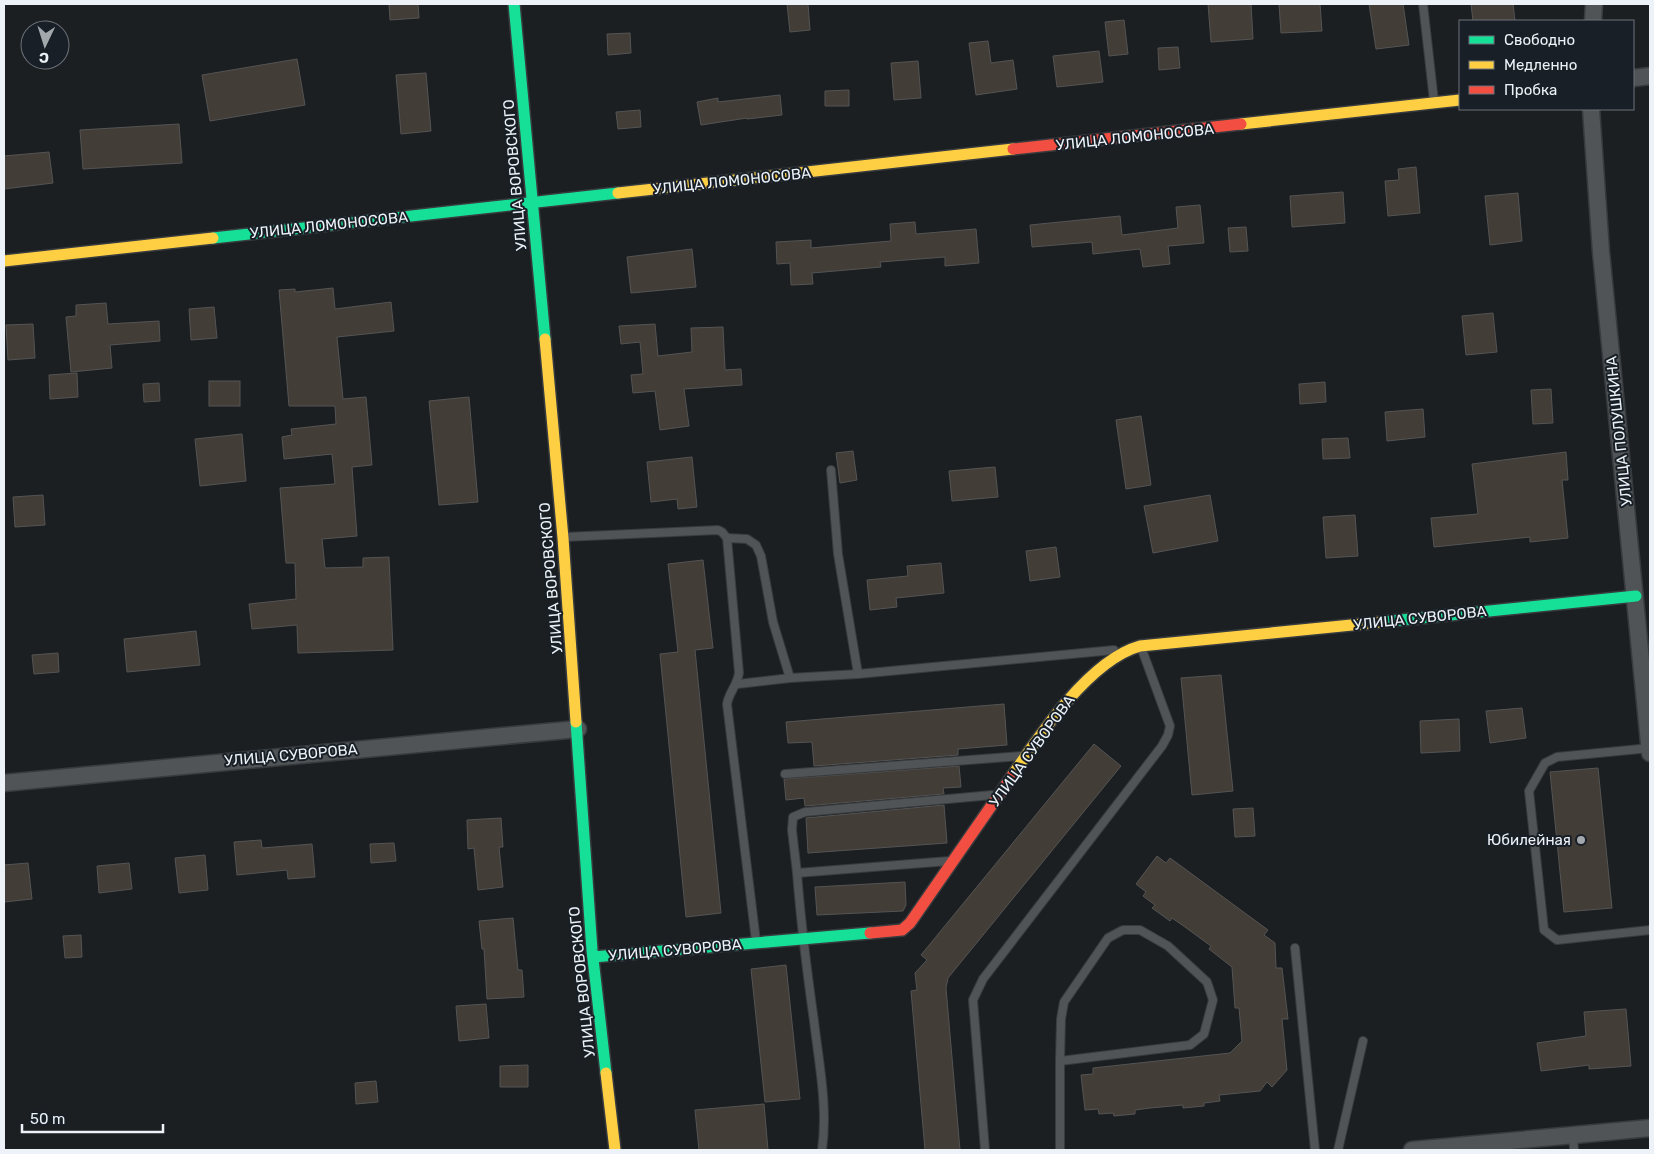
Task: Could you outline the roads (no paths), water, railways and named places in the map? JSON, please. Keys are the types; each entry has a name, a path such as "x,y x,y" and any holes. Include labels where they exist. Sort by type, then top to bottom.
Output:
{"street":[{"name":"УЛИЦА ВОРОВСКОГО","path":"514,4 563,538 593,957 615,1150"},
{"path":"1593,20 1594,4"},
{"path":"1634,78 1650,76"},
{"name":"УЛИЦА ЛОМОНОСОВА","path":"4,261 1459,100"},
{"name":"УЛИЦА ПОЛУШКИНА","path":"1591,110 1601,252 1650,753"},
{"name":"УЛИЦА СУВОРОВА","path":"593,957 902,930 910,923 1026,755 1072,694 1114,658 1135,648 1636,596"},
{"name":"УЛИЦА СУВОРОВА","path":"4,783 578,729"},
{"path":"1412,1150 1573,1143 1650,1128"}],"lane":[{"path":"1423,4 1435,104"},
{"path":"832,470 838,554 858,674"},
{"path":"563,538 718,530 727,538 739,673 738,684 729,695 727,704 757,944"},
{"path":"727,538 747,539 756,545 761,556 771,614 790,678"},
{"path":"738,684 1135,648 1170,726 1168,735 1162,746 984,979 973,1000 985,1150"},
{"path":"1650,748 1556,757 1545,764 1529,791 1544,930 1557,940 1650,930"},
{"path":"785,774 1026,755"},
{"path":"822,1150 824,1133 823,1094 803,940 792,830 793,817 805,812 999,795"},
{"path":"797,873 953,861"},
{"path":"1060,1061 1190,1045 1204,1034 1213,1000 1207,982 1168,946 1140,930 1123,930 1108,938 1064,1002 1061,1020 1060,1061 1060,1150"},
{"path":"1295,948 1315,1150"},
{"path":"1338,1150 1363,1040"}],"place":[{"name":"Юбилейная","path":"1581,840"}]}
